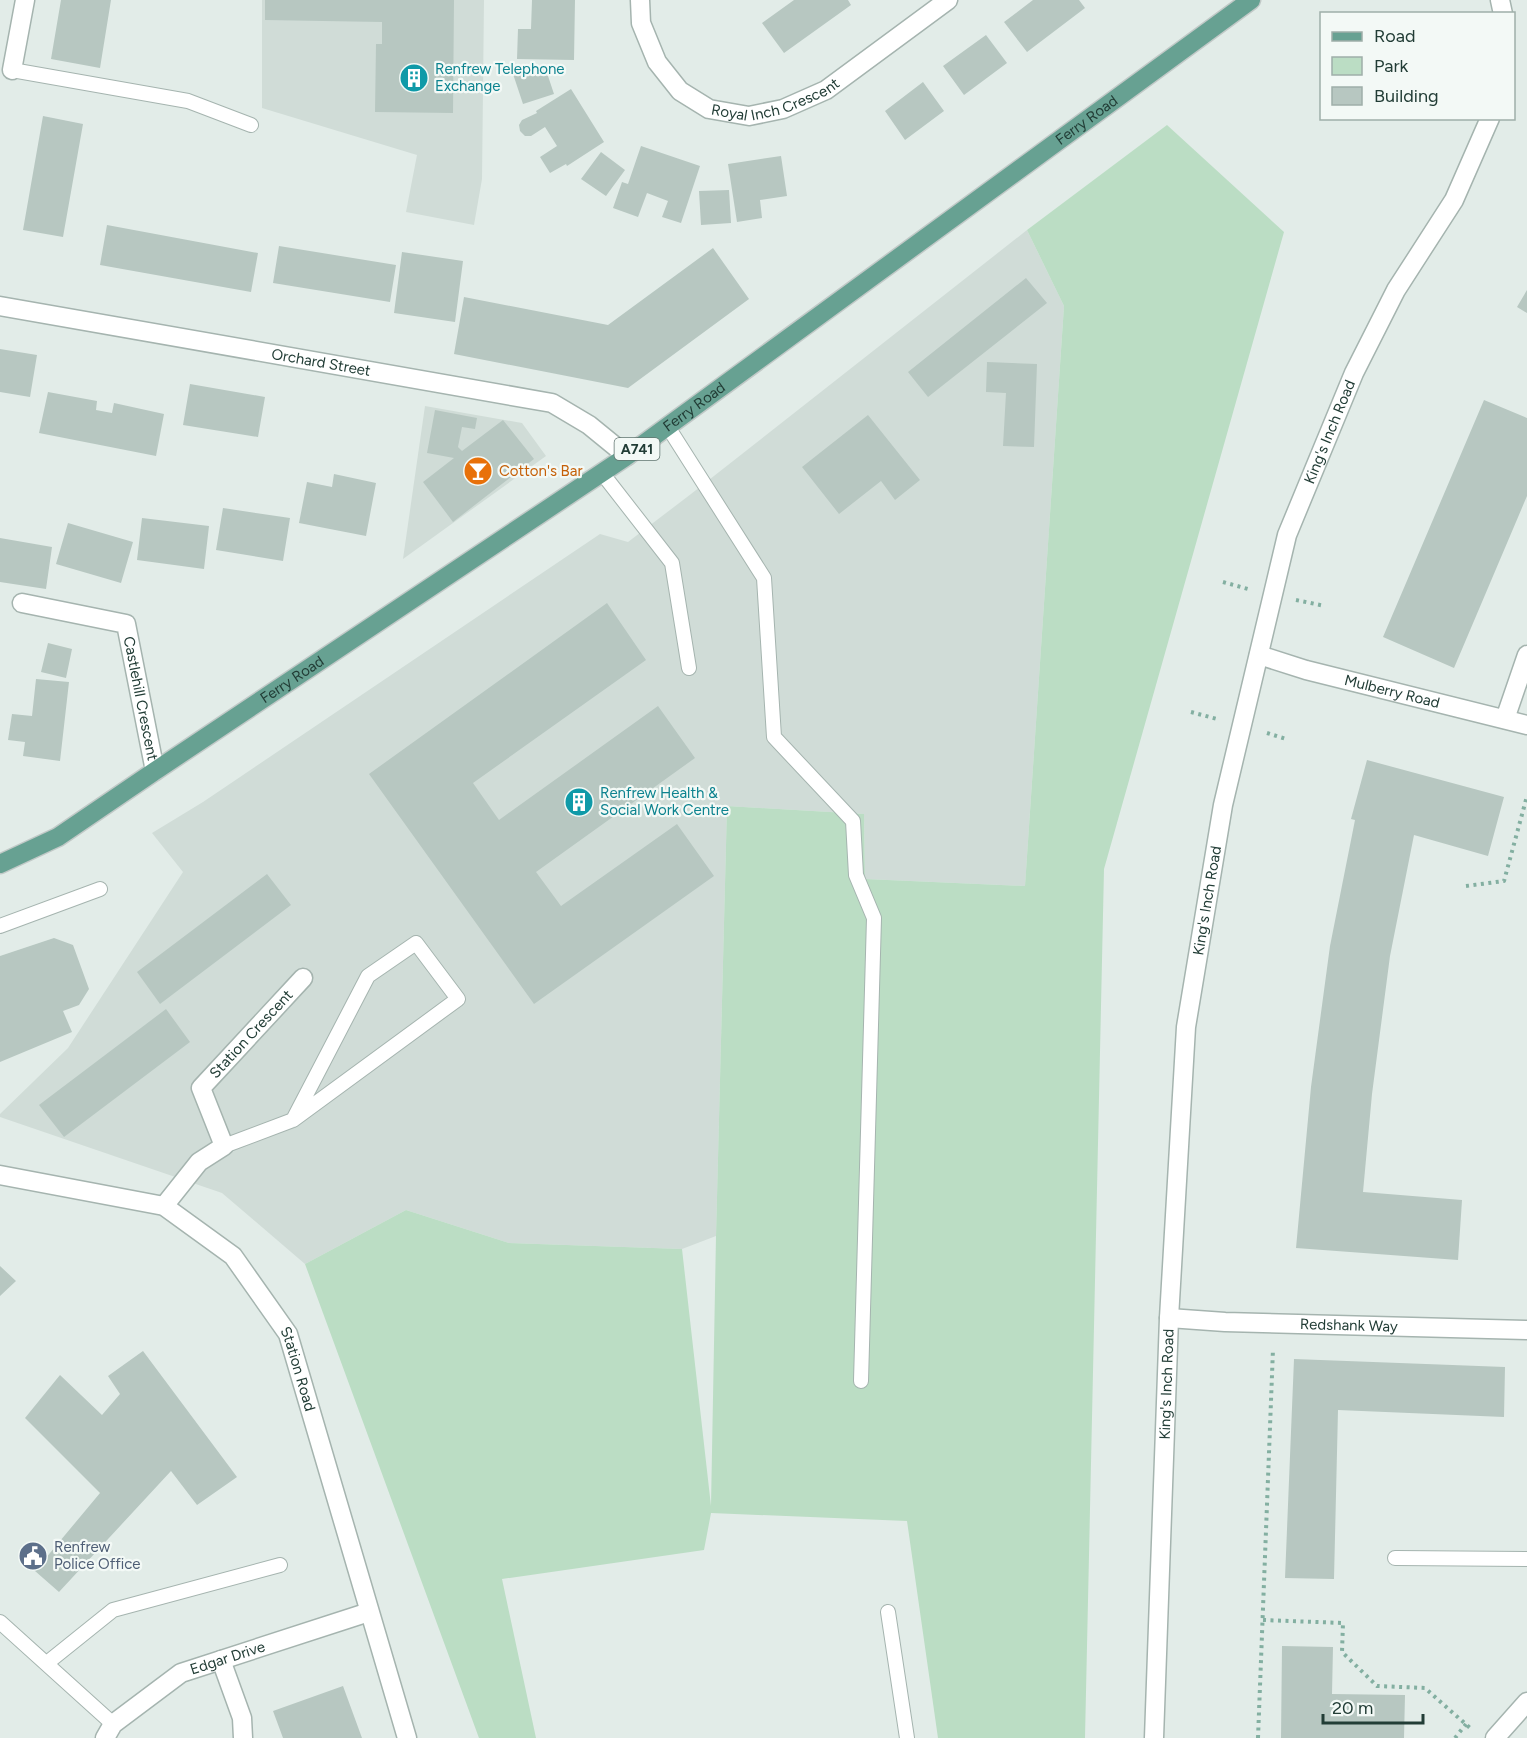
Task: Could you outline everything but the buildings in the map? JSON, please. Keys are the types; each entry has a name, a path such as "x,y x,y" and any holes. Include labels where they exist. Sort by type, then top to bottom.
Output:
{"main road":[{"name":"Ferry Road","path":"0,864 58,837 627,456 1251,0"}],"street":[{"path":"12,70 25,0"},
{"name":"Royal Inch Crescent","path":"640,0 641,23 657,62 680,91 710,109 749,116 783,109 826,90 948,0"},
{"name":"King's Inch Road","path":"1154,1738 1169,1318 1186,1027 1223,806 1287,535 1354,373 1396,290 1454,200 1489,120"},
{"name":"Orchard Street","path":"0,306 552,403 589,425 627,456"},
{"name":"Castlehill Crescent","path":"22,603 126,624 155,771"},
{"name":"Mulberry Road","path":"1259,655 1306,670 1527,725"},
{"path":"1505,719 1527,655"},
{"name":"Station Crescent","path":"224,1146 201,1088 303,978"},
{"path":"164,1206 199,1162 224,1146"},
{"name":"Station Road","path":"0,1175 164,1206 233,1256 288,1334 407,1738"},
{"name":"Redshank Way","path":"1169,1318 1274,1324 1527,1330"},
{"name":"Edgar Drive","path":"109,1731 181,1673 369,1612"},
{"path":"221,1660 242,1718 243,1738"},
{"path":"1495,1738 1527,1702"}],"lane":[{"path":"12,70 188,101 250,125"},
{"path":"668,427 764,578 774,737 853,821 856,875 874,918 861,1381"},
{"path":"602,473 672,563 689,668"},
{"path":"1,923 100,889"},
{"path":"224,1146 293,1120 458,999 416,943 368,976 293,1120"},
{"path":"1395,1558 1527,1559"},
{"path":"47,1663 113,1610 280,1565"},
{"path":"888,1612 907,1738"},
{"path":"0,1622 47,1663 109,1731"}],"path":[{"path":"1466,886 1504,881 1527,796"},
{"path":"1258,1738 1274,1324"},
{"path":"1263,1620 1343,1623 1342,1652 1377,1686 1425,1688 1474,1731"},
{"path":"1455,1738 1466,1724"}],"shaded area":[{"path":"262,0 484,0 482,179 474,225 406,212 417,155 262,108"},
{"path":"1027,230 1064,306 1025,886 865,879 864,814 727,806 716,1236 682,1249 509,1243 406,1210 305,1264 222,1193 0,1117 0,1114 68,1048 183,872 152,833 203,802 600,534 628,542"},
{"path":"425,406 522,423 546,456 403,559"}],"green space":[{"path":"1167,125 1284,232 1104,869 1085,1738 938,1738 907,1521 711,1513 704,1550 502,1579 536,1738 479,1738 305,1264 406,1210 509,1243 682,1249 711,1506 727,806 864,814 865,879 1025,886 1064,306 1027,230"}],"place":[{"name":"Renfrew Telephone Exchange","path":"414,78"},
{"name":"Cotton's Bar","path":"478,471"},
{"name":"Renfrew Health & Social Work Centre","path":"579,802"},
{"name":"Renfrew Police Office","path":"33,1556"}]}
